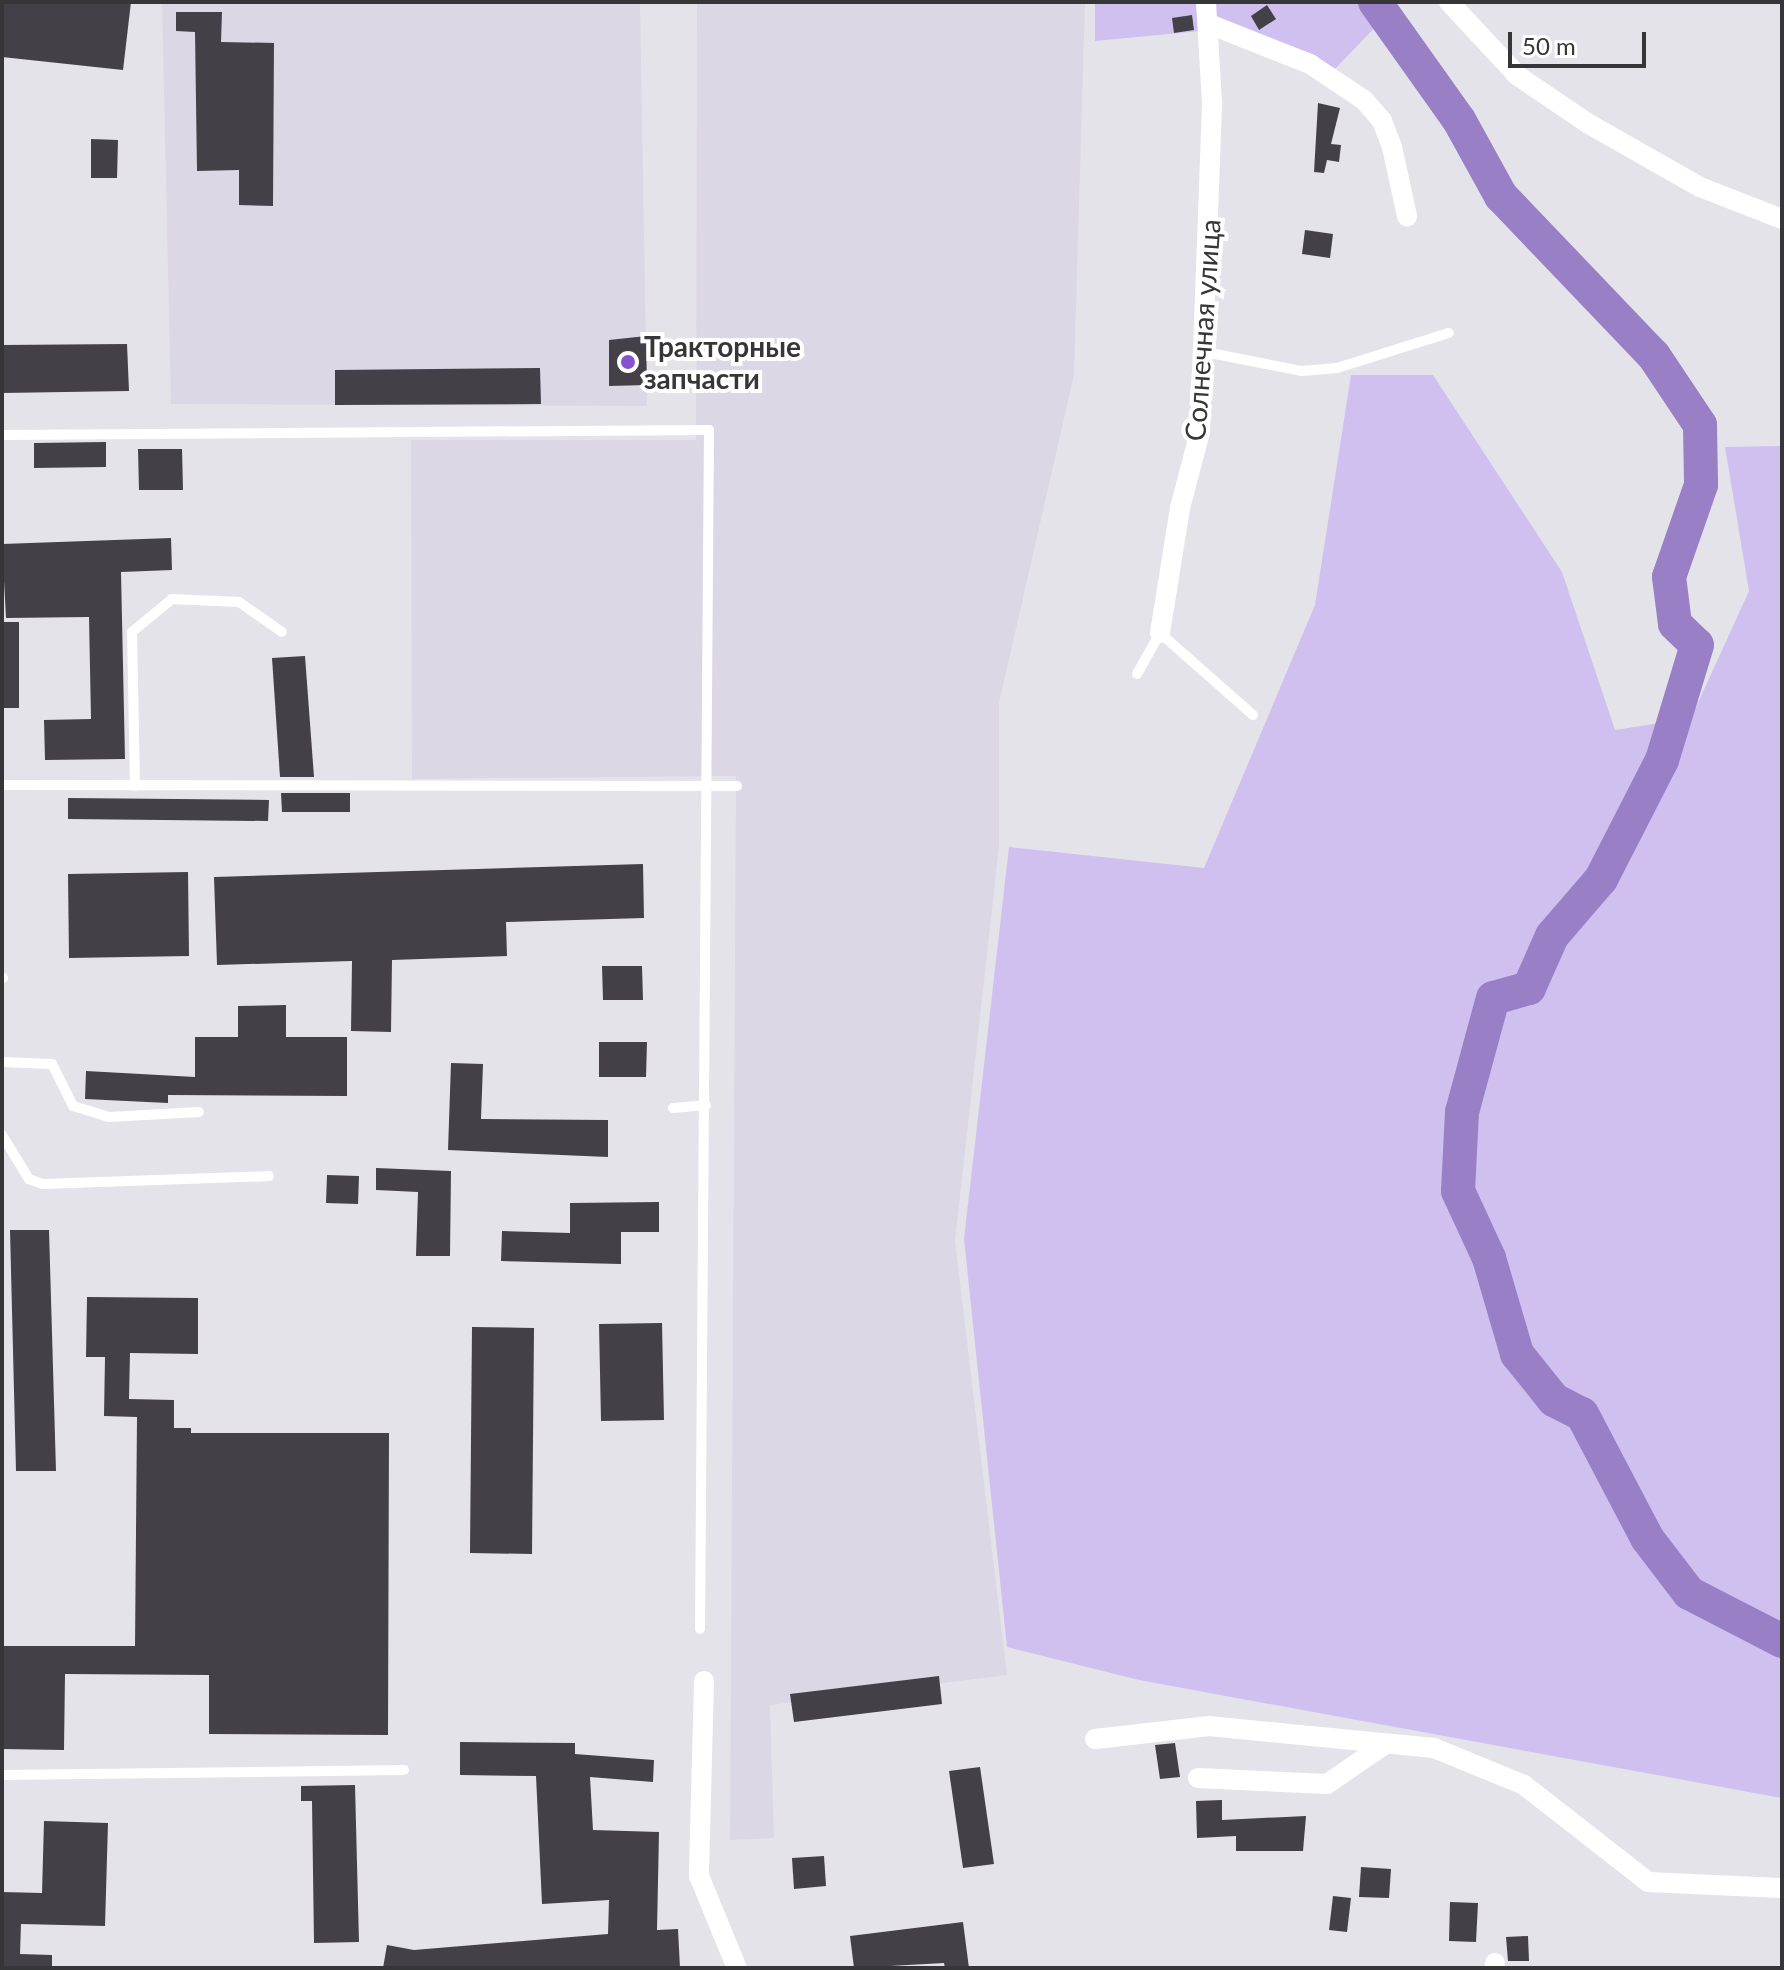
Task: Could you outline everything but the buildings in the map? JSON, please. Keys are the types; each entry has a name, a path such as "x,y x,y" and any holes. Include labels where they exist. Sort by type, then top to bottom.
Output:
{"street":[{"name":"Солнечная улица","path":"1160,633 1180,508 1200,432 1205,352 1209,24 1206,2"},
{"path":"1449,2 1518,76 1589,124 1700,187 1782,219"},
{"path":"1209,24 1310,64 1364,100 1387,134 1407,216"},
{"path":"704,1681 699,1876 737,1968"},
{"path":"1095,1739 1209,1726 1434,1748 1524,1785 1648,1882 1782,1888"},
{"path":"1198,1778 1327,1784 1384,1745"}],"lane":[{"path":"1205,352 1302,371 1337,368 1449,333"},
{"path":"2,435 709,430 709,790 700,1629"},
{"path":"135,786 132,632 172,599 239,602 282,632"},
{"path":"1137,674 1160,633 1253,715"},
{"path":"2,785 709,790 737,786"},
{"path":"2,1062 52,1064 73,1106 109,1117 199,1112"},
{"path":"673,1108 706,1105"},
{"path":"2,1135 29,1179 43,1184 269,1176"},
{"path":"2,1775 404,1770"}],"shaded area":[{"path":"162,2 640,2 647,406 171,404"},
{"path":"697,2 1085,2 1074,375 999,703 999,847 955,1241 1007,1675 770,1705 774,1838 730,1840 736,776 412,779 411,440 696,440"},
{"path":"1095,2 1198,2 1200,31 1095,41"},
{"path":"1213,2 1371,2 1383,19 1335,69 1215,18"},
{"path":"1351,375 1433,375 1562,572 1615,730 1691,718 1749,591 1725,447 1782,446 1782,1798 1139,1680 1007,1647 964,1239 1009,847 1204,868 1315,605"}],"waterway":[{"path":"1375,2 1459,120 1501,196 1654,356 1700,425 1701,485 1669,577 1675,624 1697,645 1662,760 1601,879 1552,936 1529,988 1493,998 1462,1112 1458,1191 1489,1258 1517,1354 1554,1400 1582,1414 1647,1538 1689,1593 1782,1641"}],"place":[{"name":"Тракторные запчасти","path":"628,362"}]}
